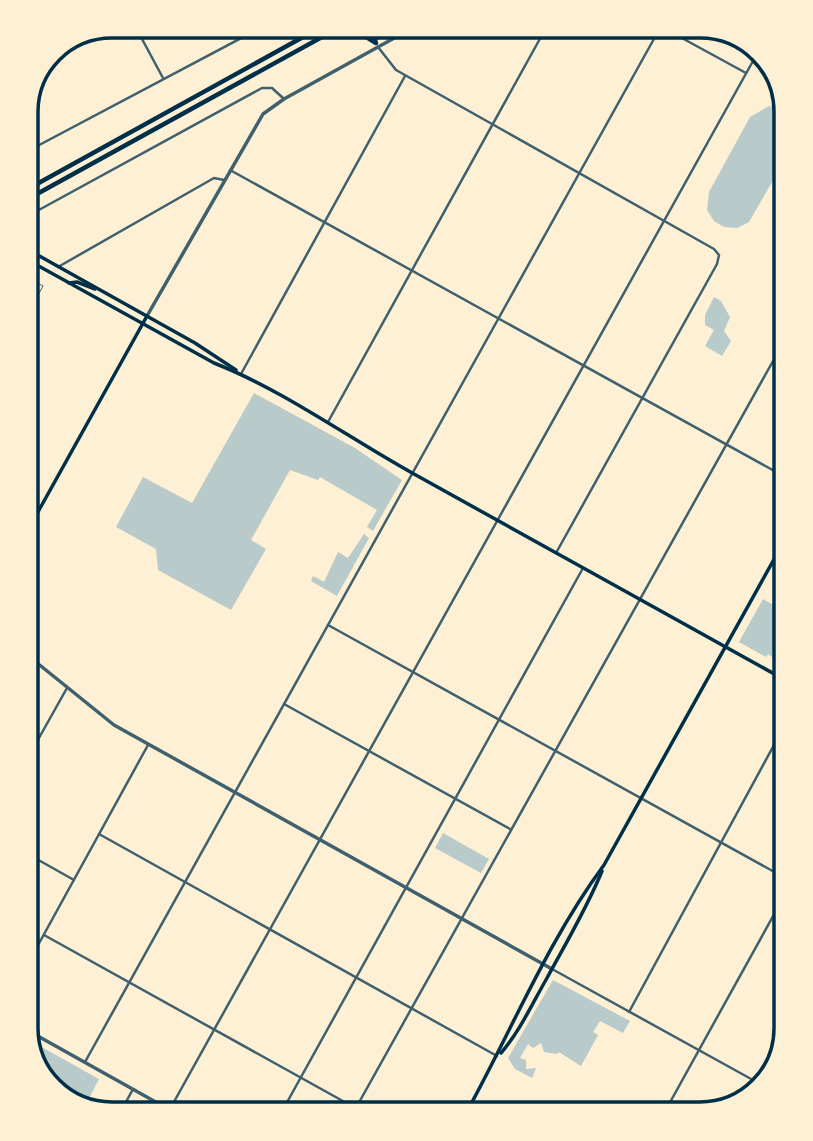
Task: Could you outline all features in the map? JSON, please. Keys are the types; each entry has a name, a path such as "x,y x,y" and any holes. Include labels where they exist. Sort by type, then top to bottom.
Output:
{"highway":[{"path":"39,183 301,38"},
{"path":"39,194 321,38"},
{"path":"367,38 377,45"},
{"path":"375,38 377,45"}],"main road":[{"path":"39,256 218,357 241,374"},
{"path":"39,264 142,324 328,422 412,474 774,674"},
{"path":"68,283 77,282 101,290"},
{"path":"39,510 147,316"},
{"path":"473,1102 543,965 585,891 604,865 774,559"},
{"path":"498,1056 510,1041 552,969 592,896 604,865"}],"street":[{"path":"141,38 163,78"},
{"path":"39,145 240,38"},
{"path":"147,316 257,121 284,99 390,38"},
{"path":"328,422 540,39"},
{"path":"85,1062 654,39"},
{"path":"680,39 746,74"},
{"path":"377,45 389,65 405,75 714,249 719,256 556,553"},
{"path":"174,1102 753,60"},
{"path":"241,374 405,75"},
{"path":"39,210 262,88 272,88 284,99"},
{"path":"230,170 774,471"},
{"path":"58,267 214,178 224,180"},
{"path":"359,1102 774,360"},
{"path":"287,1102 583,568"},
{"path":"328,625 774,872"},
{"path":"38,664 106,721 754,1080"},
{"path":"38,739 67,688"},
{"path":"284,704 510,829"},
{"path":"629,1012 774,744"},
{"path":"38,946 148,745"},
{"path":"99,834 498,1056"},
{"path":"38,860 74,880"},
{"path":"670,1102 774,914"},
{"path":"44,935 345,1102"},
{"path":"39,1037 157,1102"},
{"path":"126,1102 133,1089"}],"shaded area":[{"path":"769,106 774,107 774,179 749,222 737,228 724,227 714,221 707,210 709,192 750,117"},
{"path":"714,297 721,301 730,317 724,331 731,341 722,356 705,346 714,330 705,325 705,315"},
{"path":"254,393 355,448 402,480 373,531 367,527 377,510 320,477 318,480 290,470 251,540 266,549 231,610 158,570 156,549 116,527 143,477 192,503"},
{"path":"364,534 369,538 337,596 311,581 313,576 324,582 338,552 348,558"},
{"path":"763,599 774,605 772,657 768,654 766,657 739,642"},
{"path":"443,833 489,859 481,873 435,848"},
{"path":"553,980 630,1021 623,1033 600,1021 593,1032 598,1035 581,1066 559,1052 544,1052 541,1043 533,1048 528,1044 520,1058 526,1060 526,1069 536,1068 532,1078 515,1069 508,1058"},
{"path":"41,1046 99,1079 89,1099 71,1090 48,1066"}]}
